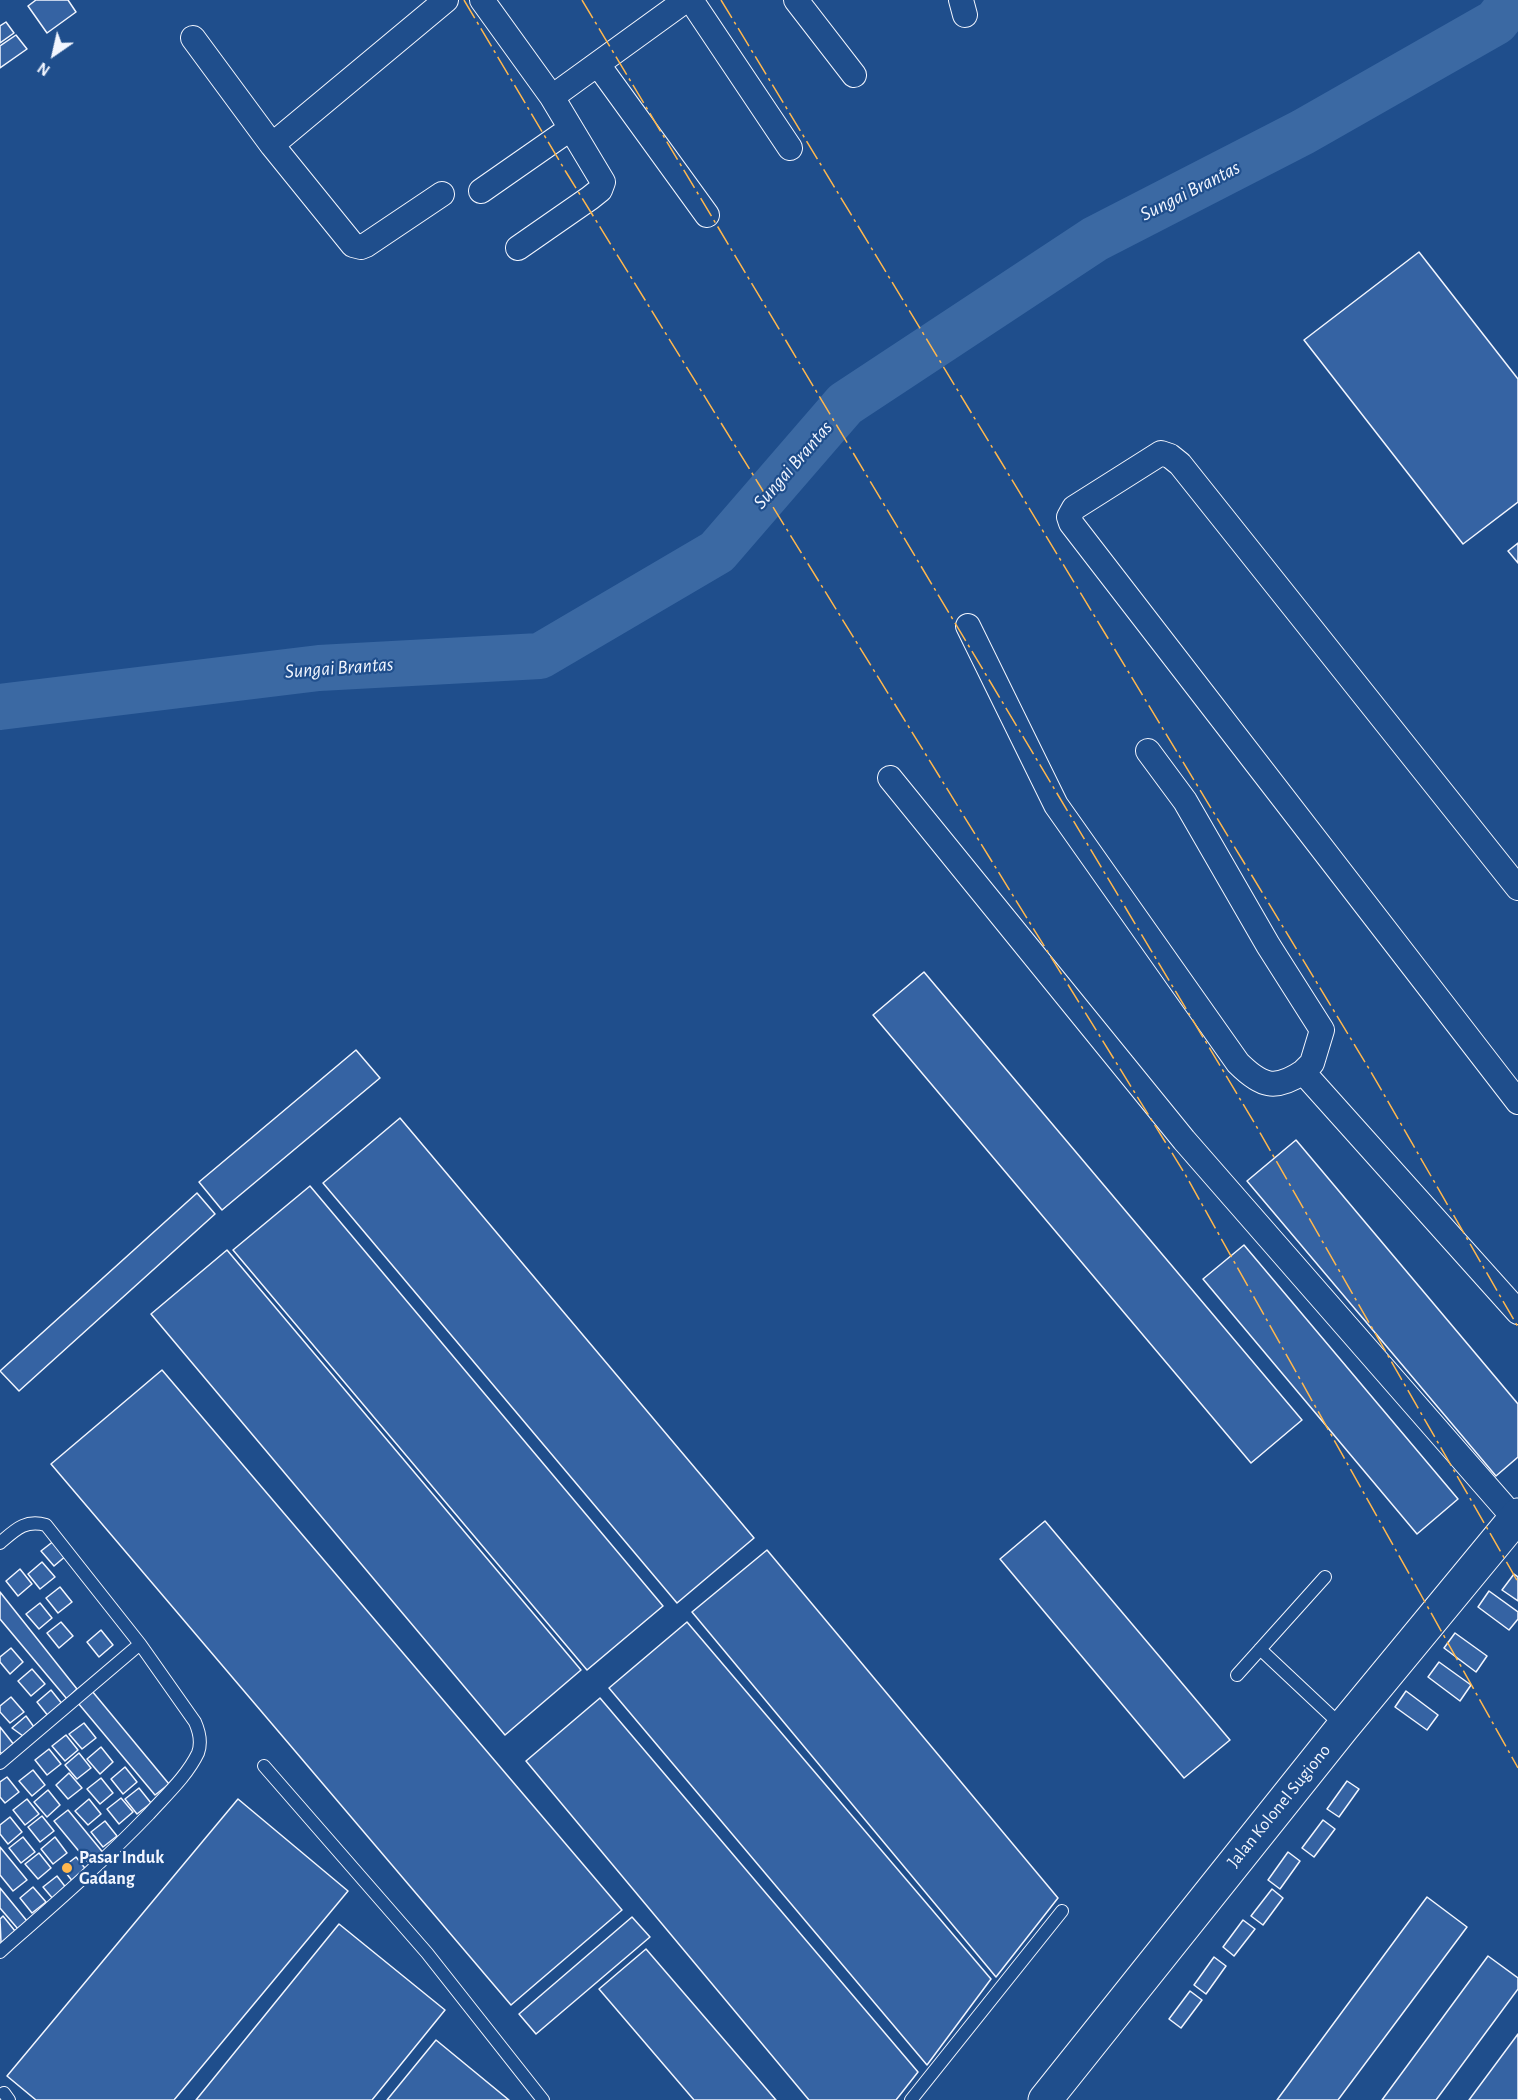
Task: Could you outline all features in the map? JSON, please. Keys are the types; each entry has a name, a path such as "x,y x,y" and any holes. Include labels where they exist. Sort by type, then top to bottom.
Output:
{"main road":[{"name":"Jalan Kolonel Sugiono","path":"1045,2100 1343,1727 1516,1517"}],"street":[{"path":"272,146 446,0"},
{"path":"482,0 552,98 600,174 603,183 600,190 518,248"},
{"path":"552,98 599,66 686,0"},
{"path":"691,0 790,148"},
{"path":"796,0 854,75"},
{"path":"193,38 272,146 356,247 366,245 442,194"},
{"path":"599,66 707,215"},
{"path":"481,191 570,129"},
{"path":"1518,888 1180,464 1170,456 1161,453 1074,508 1069,517 1071,523 1518,1102"},
{"path":"968,626 1056,805 1238,1063 1255,1079 1271,1084 1289,1082 1304,1072 1312,1063 1322,1029 1268,945 1185,801 1148,751"},
{"path":"890,778 1184,1140 1516,1517"},
{"path":"1304,1072 1518,1312"}],"lane":[{"path":"0,1543 22,1524 33,1521 45,1525 140,1644 195,1722 200,1733 199,1751 184,1774 112,1854 0,1952"},
{"path":"1236,1675 1325,1577"},
{"path":"0,1763 140,1644"},
{"path":"1260,1649 1343,1727"},
{"path":"264,1766 427,1953 543,2100"},
{"path":"912,2100 1062,1911"}],"building":[{"path":"36,0 68,0 76,12 47,33 28,6"},
{"path":"6,22 14,33 0,43 0,26"},
{"path":"16,35 27,49 0,68 0,46"},
{"path":"1419,252 1518,379 1518,502 1463,544 1304,340"},
{"path":"1518,543 1518,563 1508,551"},
{"path":"924,972 1302,1420 1251,1463 873,1015"},
{"path":"356,1050 380,1078 222,1210 199,1182"},
{"path":"400,1118 754,1538 677,1603 323,1183"},
{"path":"1296,1140 1518,1404 1518,1457 1496,1476 1247,1181"},
{"path":"310,1186 663,1606 587,1670 233,1250"},
{"path":"197,1193 215,1214 19,1391 0,1371"},
{"path":"1244,1245 1458,1499 1417,1534 1203,1279"},
{"path":"227,1250 581,1670 505,1735 151,1314"},
{"path":"162,1370 622,1910 511,2005 51,1464"},
{"path":"1045,1521 1230,1740 1184,1778 1000,1559"},
{"path":"55,1540 67,1555 54,1566 41,1551"},
{"path":"767,1550 1058,1898 996,1977 692,1612"},
{"path":"42,1562 55,1577 40,1589 28,1574"},
{"path":"20,1569 32,1584 18,1596 6,1581"},
{"path":"1514,1574 1518,1577 1518,1601 1502,1590"},
{"path":"60,1587 72,1602 58,1613 46,1598"},
{"path":"1489,1591 1518,1612 1518,1619 1509,1630 1478,1607"},
{"path":"0,1592 77,1689 67,1699 0,1619"},
{"path":"40,1603 52,1618 39,1629 26,1614"},
{"path":"61,1622 73,1636 59,1648 47,1633"},
{"path":"687,1622 991,1979 927,2065 609,1688"},
{"path":"101,1630 113,1645 99,1657 87,1642"},
{"path":"1455,1633 1487,1656 1476,1672 1444,1648"},
{"path":"11,1648 23,1662 10,1674 0,1662 0,1657"},
{"path":"1439,1662 1471,1685 1460,1701 1428,1677"},
{"path":"32,1669 45,1684 31,1696 18,1681"},
{"path":"51,1690 63,1705 49,1717 37,1702"},
{"path":"92,1691 169,1784 155,1795 78,1703"},
{"path":"1406,1691 1438,1715 1427,1730 1395,1707"},
{"path":"11,1697 24,1712 10,1723 0,1712 0,1706"},
{"path":"600,1698 918,2072 896,2100 809,2100 526,1761"},
{"path":"26,1716 34,1727 23,1736 12,1728"},
{"path":"84,1723 96,1738 82,1749 69,1734"},
{"path":"0,1727 15,1746 2,1754 0,1752"},
{"path":"66,1735 78,1750 65,1761 52,1746"},
{"path":"101,1747 113,1762 100,1774 87,1759"},
{"path":"49,1749 61,1764 47,1775 35,1760"},
{"path":"79,1753 91,1768 77,1779 65,1765"},
{"path":"125,1767 137,1782 123,1794 111,1779"},
{"path":"33,1770 45,1785 32,1796 19,1781"},
{"path":"69,1773 82,1788 68,1799 56,1785"},
{"path":"7,1777 19,1792 5,1803 0,1797 0,1782"},
{"path":"101,1778 113,1793 100,1804 87,1789"},
{"path":"1347,1781 1359,1789 1339,1817 1327,1809"},
{"path":"139,1788 151,1803 137,1814 125,1799"},
{"path":"48,1790 60,1805 47,1817 34,1802"},
{"path":"121,1798 133,1812 119,1824 107,1809"},
{"path":"27,1799 39,1814 25,1825 13,1810"},
{"path":"89,1799 101,1814 88,1825 75,1811"},
{"path":"238,1799 348,1891 174,2100 36,2100 7,2076"},
{"path":"68,1810 105,1855 92,1867 54,1821"},
{"path":"42,1816 54,1831 40,1842 28,1827"},
{"path":"10,1817 22,1832 8,1844 0,1834 0,1825"},
{"path":"1323,1820 1335,1829 1314,1857 1302,1848"},
{"path":"105,1821 117,1836 103,1847 91,1832"},
{"path":"23,1837 35,1852 21,1863 9,1848"},
{"path":"55,1837 67,1853 53,1864 41,1849"},
{"path":"0,1847 27,1880 13,1891 0,1875"},
{"path":"1288,1852 1300,1861 1280,1889 1268,1880"},
{"path":"39,1853 51,1868 38,1879 25,1864"},
{"path":"76,1857 88,1872 74,1883 62,1868"},
{"path":"57,1876 67,1889 54,1900 43,1887"},
{"path":"33,1887 46,1902 32,1913 20,1898"},
{"path":"0,1888 27,1921 18,1929 0,1908"},
{"path":"1272,1889 1283,1898 1263,1925 1251,1916"},
{"path":"1427,1897 1467,1927 1338,2100 1277,2100"},
{"path":"3,1916 15,1931 1,1943 0,1919"},
{"path":"632,1917 650,1937 536,2034 519,2014"},
{"path":"1243,1920 1255,1929 1234,1956 1223,1947"},
{"path":"339,1924 445,2010 372,2100 196,2100"},
{"path":"646,1949 776,2100 694,2100 599,1989"},
{"path":"1488,1956 1518,1978 1518,1989 1436,2100 1382,2100"},
{"path":"1214,1957 1226,1966 1206,1994 1194,1985"},
{"path":"1190,1991 1202,2000 1181,2028 1169,2019"},
{"path":"1518,2034 1518,2100 1469,2100"},
{"path":"436,2040 509,2100 387,2100"}],"waterway":[{"name":"Sungai Brantas","path":"0,707 319,668 540,656 717,552 845,404 1095,239 1303,132 1496,22 1513,0"}],"power":[{"path":"464,0 566,172 1185,1174 1518,1768"},
{"path":"582,0 1255,1124 1518,1582"},
{"path":"721,0 1371,1072 1518,1327"}],"place":[{"name":"Pasar Induk Gadang","path":"67,1868"}]}
